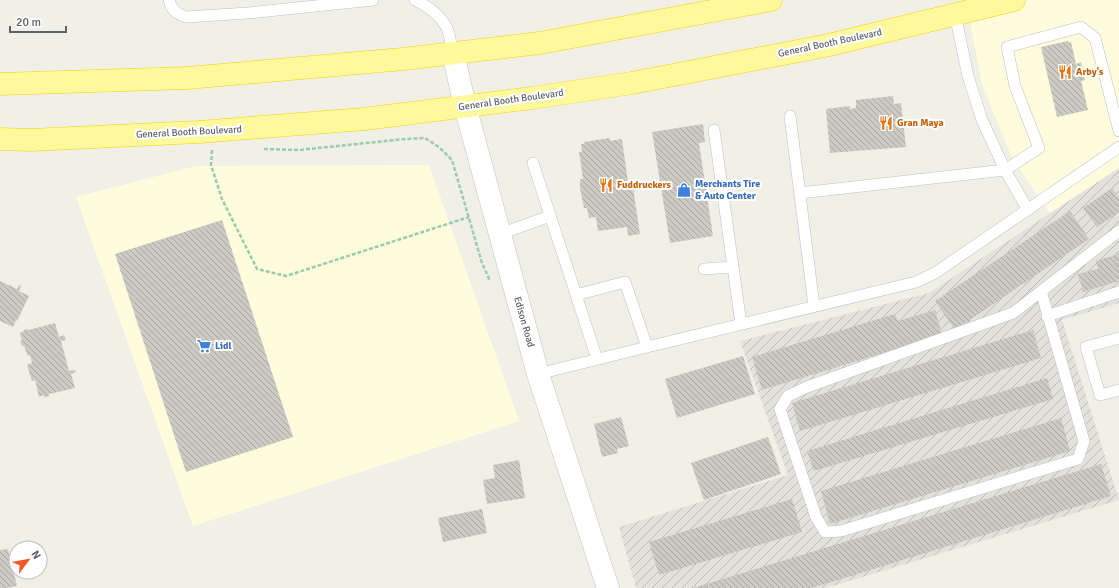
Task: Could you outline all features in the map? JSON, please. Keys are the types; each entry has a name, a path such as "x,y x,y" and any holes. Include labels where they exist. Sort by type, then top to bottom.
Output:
{"highway":[{"path":"0,84 188,78 403,59 540,43 771,0"},
{"name":"General Booth Boulevard","path":"0,140 31,140 199,132 364,119 532,98 632,83 829,45 954,7 1014,0"}],"street":[{"name":"Edison Road","path":"453,53 465,106 538,374 608,588"}],"lane":[{"path":"169,0 171,7 177,14 186,16 248,13 336,2 373,0"},
{"path":"416,0 425,4 439,16 447,28 453,53"},
{"path":"954,7 968,76 982,120 1005,170 1028,210"},
{"path":"800,193 1005,170 1039,148 1015,86 1007,47 1082,27 1095,38 1119,130"},
{"path":"790,116 814,306"},
{"path":"714,130 742,324"},
{"path":"538,374 916,282 936,273 1119,147"},
{"path":"532,163 597,359"},
{"path":"500,234 550,216"},
{"path":"1041,291 1084,441 1078,459 841,531 825,532 816,517 780,409 788,396 807,387 1013,313 1041,291 1119,231"},
{"path":"704,269 734,267"},
{"path":"576,295 625,282 647,347"},
{"path":"1047,316 1119,292"},
{"path":"1119,338 1086,347 1100,394 1119,390"}],"path":[{"path":"212,148 212,165 222,200 257,269 286,276 469,217"}],"shaded area":[{"path":"966,0 1119,0 1119,168 1050,213 1012,158 982,84"},
{"path":"429,165 519,421 193,526 76,197 196,166"},
{"path":"1119,168 1119,303 1062,320 1119,500 826,588 636,588 619,527 788,475 740,341 929,293"}],"building":[{"name":"Arby's","path":"1068,41 1069,43 1071,42 1076,64 1081,62 1085,80 1081,81 1088,110 1057,117 1041,47"},
{"path":"893,96 894,104 901,103 906,147 830,153 826,109 850,106 850,109 856,108 856,100"},
{"name":"Merchants Tire & Auto Center","path":"703,124 705,142 699,143 713,236 670,243 652,132"},
{"name":"Fuddruckers","path":"610,138 610,141 622,139 628,182 632,181 640,234 628,236 627,227 598,231 596,217 589,218 587,208 584,208 580,188 580,179 583,179 579,152 582,152 581,144 584,144 584,142"},
{"path":"1112,188 1119,198 1119,212 1097,227 1083,208"},
{"path":"1070,211 1089,239 955,330 935,301"},
{"name":"Lidl","path":"222,220 293,437 186,472 115,254"},
{"path":"1119,254 1119,281 1083,292 1078,274 1098,269 1096,261"},
{"path":"0,281 17,289 19,285 21,286 19,291 29,296 13,327 0,321"},
{"path":"935,310 942,335 762,390 752,357 895,314 898,321"},
{"path":"55,323 59,337 64,335 66,340 61,341 69,371 75,370 76,372 71,374 75,388 49,394 49,396 44,398 44,395 39,397 35,380 32,381 27,365 32,363 30,355 28,356 24,346 22,346 20,341 22,340 20,333 24,330"},
{"path":"1033,330 1041,358 800,431 792,403"},
{"path":"743,356 755,394 677,418 665,379"},
{"path":"1047,378 1053,399 814,471 807,451"},
{"path":"621,417 629,446 617,449 618,453 602,457 594,424"},
{"path":"1061,418 1070,451 830,524 821,491"},
{"path":"768,437 781,474 704,500 691,463"},
{"path":"519,460 525,498 487,504 483,480 495,478 493,465"},
{"path":"1101,464 1111,496 812,588 693,588"},
{"path":"792,499 802,532 659,575 649,542"},
{"path":"482,509 487,533 443,542 438,518"},
{"path":"8,549 8,580 16,580 17,586 0,588 0,550"}],"place":[{"name":"Arby's","path":"1065,72"},
{"name":"Gran Maya","path":"886,123"},
{"name":"Fuddruckers","path":"606,185"},
{"name":"Merchants Tire & Auto Center","path":"684,190"},
{"name":"Lidl","path":"204,346"}]}
